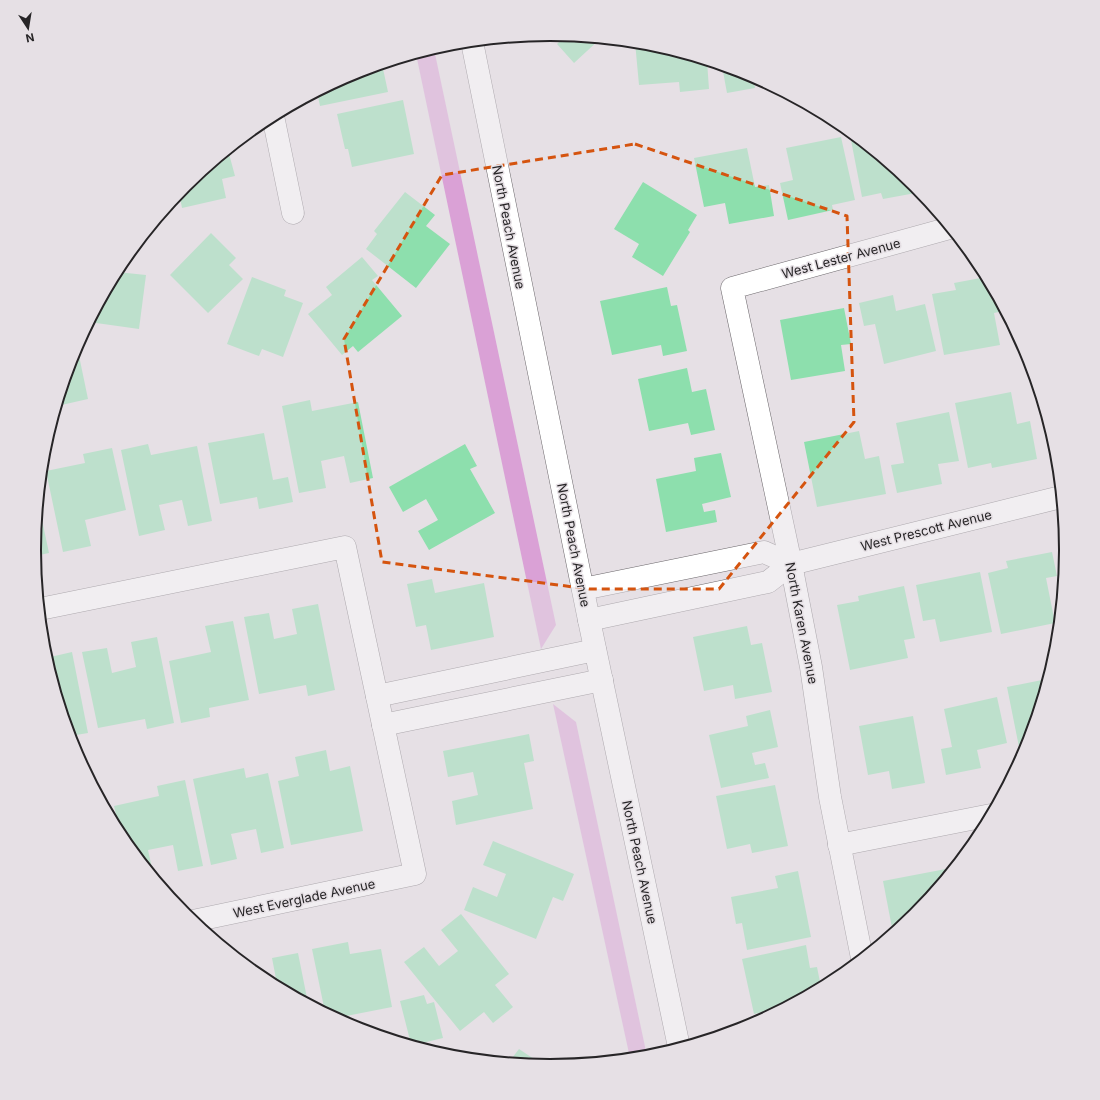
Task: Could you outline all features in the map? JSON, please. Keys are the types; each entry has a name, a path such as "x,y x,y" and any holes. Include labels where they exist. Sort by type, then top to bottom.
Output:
{"street":[{"name":"North Peach Avenue","path":"473,47 595,650 678,1043"},
{"path":"274,122 293,213"},
{"name":"West Lester Avenue","path":"732,288 945,229"},
{"name":"North Karen Avenue","path":"732,288 791,564 811,667 830,797 861,953"},
{"name":"West Prescott Avenue","path":"589,620 768,582 791,564 1056,498"},
{"path":"44,608 345,547 383,725 602,680"},
{"path":"583,589 764,552 791,564"},
{"path":"377,696 595,650"},
{"name":"West Everglade Avenue","path":"200,919 415,874 383,725"},
{"path":"839,845 984,816"}],"highlighted area":[{"path":"635,144 847,216 854,422 719,589 589,589 382,562 344,339 442,175"}],"shaded area":[{"path":"435,54 556,625 541,649 417,58"},
{"path":"553,704 576,722 646,1050 629,1053"}],"building":[{"path":"560,41 596,43 574,63 557,44"},
{"path":"636,49 682,58 707,66 709,89 680,92 679,82 639,85"},
{"path":"383,69 388,92 320,106 318,97"},
{"path":"723,71 754,84 755,88 727,93"},
{"path":"403,100 414,154 352,167 348,149 345,149 337,114"},
{"path":"841,137 855,200 832,205 833,210 788,220 780,183 793,180 786,148"},
{"path":"851,140 886,167 913,193 883,199 881,193 862,197"},
{"path":"747,148 755,187 769,185 774,216 729,224 725,203 704,207 694,158"},
{"path":"229,155 235,176 222,179 226,198 182,208 180,200 214,167"},
{"path":"643,182 697,215 688,230 690,232 663,276 632,257 639,244 614,229"},
{"path":"405,192 435,215 426,226 450,244 416,288 366,249 377,234 374,231"},
{"path":"211,233 236,258 229,265 243,279 208,313 170,275"},
{"path":"362,257 378,276 372,280 402,316 358,352 353,346 342,355 308,314 332,295 326,287"},
{"path":"123,273 146,275 139,329 94,323"},
{"path":"252,277 286,290 284,296 303,303 283,357 262,349 259,356 227,344"},
{"path":"980,278 1000,312 994,313 1000,345 944,355 932,294 956,290 954,283"},
{"path":"667,287 671,306 677,305 687,351 663,356 661,345 612,355 600,301"},
{"path":"893,295 896,311 925,304 936,351 884,364 875,324 864,326 859,303"},
{"path":"844,308 851,344 841,345 845,371 791,380 780,320"},
{"path":"79,357 88,399 62,405"},
{"path":"687,368 692,392 706,389 715,430 691,435 688,423 649,431 638,379"},
{"path":"1011,392 1017,424 1030,421 1037,459 992,468 991,463 968,468 955,403"},
{"path":"310,400 312,411 358,402 373,478 350,483 344,456 321,461 326,488 299,493 282,406"},
{"path":"949,412 959,461 938,464 942,484 897,493 891,465 904,463 896,423"},
{"path":"859,431 865,459 879,456 886,494 817,507 804,442"},
{"path":"264,433 273,480 288,477 293,502 259,509 257,497 220,504 208,443"},
{"path":"148,444 151,455 197,446 212,521 188,526 182,500 159,505 165,530 139,536 121,450"},
{"path":"465,444 477,466 470,469 495,513 429,550 418,531 438,520 426,499 403,512 389,487"},
{"path":"112,448 126,510 85,520 91,546 63,552 47,474 47,471 85,463 83,454"},
{"path":"721,453 731,497 702,504 704,512 715,510 717,522 666,532 656,479 696,471 694,458"},
{"path":"42,520 49,553 41,555"},
{"path":"1052,552 1057,576 1046,578 1054,620 1054,623 1001,634 988,573 1008,568 1006,561"},
{"path":"980,572 992,632 940,642 935,619 923,621 916,585"},
{"path":"432,579 435,593 484,583 494,637 431,650 426,625 416,627 407,584"},
{"path":"904,586 915,638 904,640 908,658 850,670 837,605 859,601 858,596"},
{"path":"318,604 335,690 308,696 306,685 259,694 244,617 269,613 274,639 297,634 292,609"},
{"path":"233,621 249,700 209,708 210,717 181,723 169,661 211,652 205,626"},
{"path":"747,626 751,645 762,643 772,692 735,699 733,685 704,691 693,637"},
{"path":"157,637 174,723 147,729 145,719 98,728 82,652 107,648 112,673 136,667 131,642"},
{"path":"72,652 88,733 76,735 58,682 53,656"},
{"path":"1042,680 1032,714 1019,747 1007,687"},
{"path":"997,697 1007,743 977,750 981,768 946,775 941,749 952,747 944,709"},
{"path":"770,710 778,747 752,753 755,765 765,763 769,778 721,788 709,735 748,726 746,716"},
{"path":"913,716 925,783 892,789 889,771 868,775 859,726"},
{"path":"529,734 534,761 524,763 533,809 456,825 452,801 478,795 473,772 448,777 443,751"},
{"path":"326,750 330,771 350,766 363,831 291,845 278,781 299,776 295,757"},
{"path":"244,768 246,778 268,773 284,848 261,853 256,829 231,834 237,859 211,865 193,779"},
{"path":"185,780 203,866 178,871 173,845 148,850 152,867 116,816 114,806 159,796 157,786"},
{"path":"775,785 788,846 752,853 750,844 727,849 716,796"},
{"path":"493,841 574,874 563,901 553,897 536,939 464,910 473,887 497,897 506,874 483,865"},
{"path":"947,869 933,886 892,927 883,881"},
{"path":"798,871 811,937 747,950 742,923 736,924 731,897 778,888 775,876"},
{"path":"461,914 509,974 495,985 513,1007 493,1023 484,1012 460,1031 404,962 424,947 439,966 458,951 441,930"},
{"path":"348,942 350,954 381,949 392,1007 346,1016 324,1006 312,949"},
{"path":"806,945 810,968 817,967 820,981 775,1007 754,1014 742,959"},
{"path":"298,953 307,997 276,979 272,958"},
{"path":"424,995 427,1004 434,1002 443,1038 422,1043 410,1039 400,1001"},
{"path":"519,1049 533,1058 517,1058 512,1058"}]}
